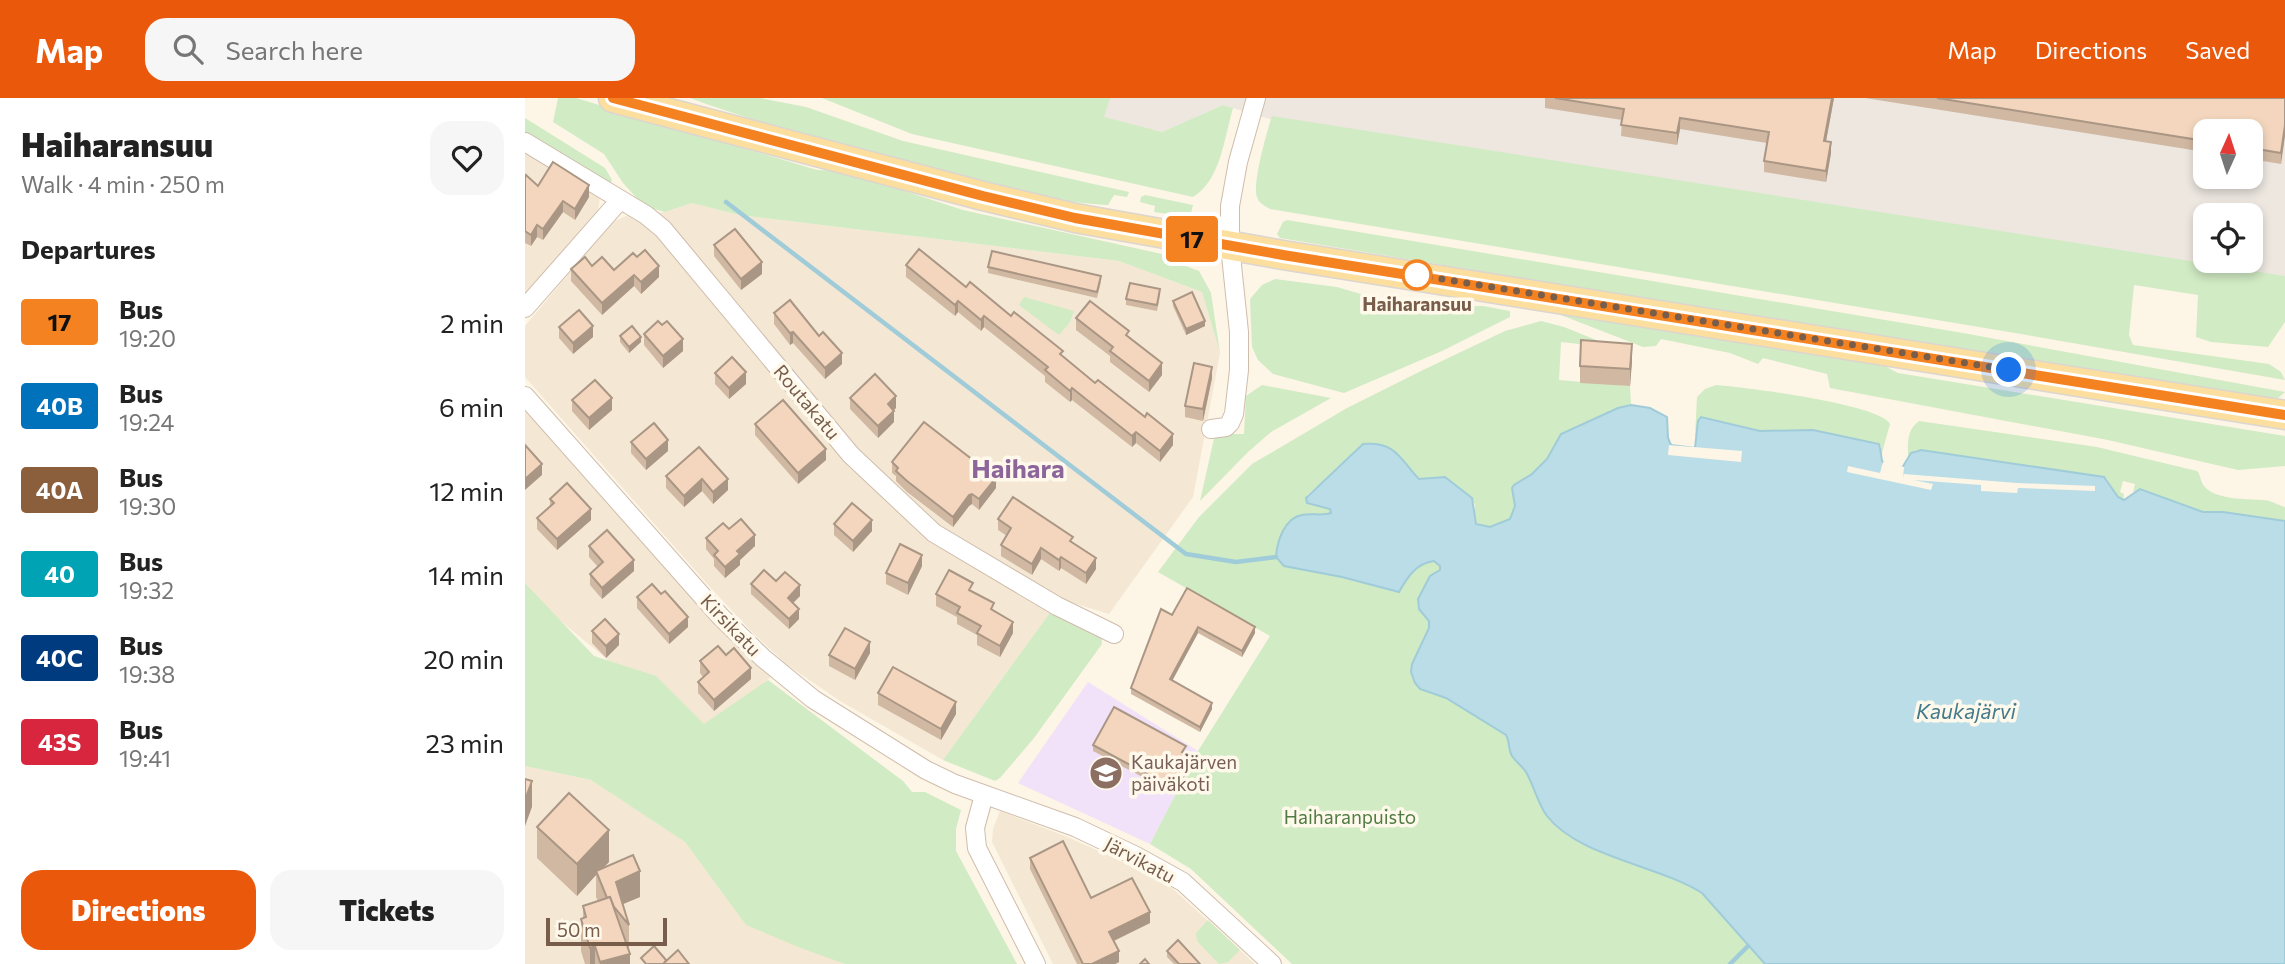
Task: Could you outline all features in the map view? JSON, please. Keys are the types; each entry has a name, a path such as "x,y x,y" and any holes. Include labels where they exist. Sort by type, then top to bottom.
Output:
{"main road":[{"path":"613,98 1034,209 1230,246 2285,415"},
{"path":"666,98 773,139"}],"street":[{"path":"1211,429 1230,423 1238,388 1239,332 1230,246 1230,206 1238,162 1256,98"},
{"name":"Routakatu","path":"525,142 646,215 663,229 851,455 933,533 1057,606 1114,634"},
{"path":"525,308 619,200"},
{"name":"Kirsikatu","path":"525,396 640,528 720,616 763,658 813,699 926,771 984,794"},
{"path":"984,794 975,828 977,848 1037,964"},
{"name":"Järvikatu","path":"984,794 1075,827 1183,882 1272,964"}],"shaded area":[{"path":"985,98 2285,98 2285,285 2207,273 2263,273 2263,203 2193,203 2193,271 1340,140 1223,105 1162,132"},
{"path":"525,145 600,196 598,211 525,295"},
{"path":"692,203 739,215 1119,261 1202,292 1220,353 1193,497 1109,614 1060,599 943,760 840,701 786,664 709,586 525,377 525,326 611,223 628,215 665,212"},
{"path":"525,408 772,676 702,738 525,588"},
{"name":"Kaukajärven päiväkoti","path":"1088,682 1198,751 1150,844 1018,783"},
{"path":"525,766 591,780 685,842 746,925 845,964 525,964"},
{"path":"1000,811 1117,859 1172,888 1255,964 1053,964 992,842 993,829"}],"green space":[{"path":"558,98 576,98 817,170 843,171 963,210 1180,258 1183,265 1199,271 1211,293 1220,353 1202,292 1119,261 739,215 692,203 665,212 644,206 623,183 604,154 553,122"},
{"path":"690,98 760,98 806,107 903,141 1129,192 1127,197 1114,195 1108,205 1030,195 794,132"},
{"path":"822,98 1110,98 1104,117 1162,132 1223,105 1233,108 1216,169 1202,190 1193,197 912,134"},
{"path":"1272,116 2193,261 2193,273 2263,273 2285,276 2285,322 2268,347 2211,342 2196,337 2198,295 2134,285 2129,335 2133,345 2269,364 2281,372 2285,380 1270,209 1263,205 1256,193 1261,154"},
{"path":"525,118 605,168 612,180 609,186 525,137"},
{"path":"1145,195 1193,205 1190,217 1154,212 1155,206 1140,202"},
{"path":"1287,220 1963,333 2285,392 2277,399 2264,401 1280,238 1277,234"},
{"path":"1275,279 1337,287 1388,302 1407,304 1407,307 1483,306 1510,311 1510,317 1442,351 1344,393 1273,374 1258,360 1252,347 1250,299 1262,285"},
{"path":"1024,297 1074,311 1070,322 1059,335 1019,305"},
{"path":"1548,310 1879,363 1898,373 2285,436 2285,466 2238,470 2108,440 1830,388 1827,374 1763,358 1758,364 1730,353 1661,339 1656,346 1643,347"},
{"name":"Haiharanpuisto","path":"1541,321 1564,327 1616,348 1561,342 1559,380 1630,386 1631,405 1618,408 1561,434 1547,459 1532,474 1514,485 1515,506 1510,519 1490,527 1480,527 1474,518 1475,504 1440,477 1424,480 1417,478 1397,455 1385,448 1368,444 1307,495 1307,503 1330,509 1331,513 1297,517 1281,537 1342,577 1395,592 1399,592 1409,577 1422,565 1434,561 1440,566 1440,570 1430,576 1418,599 1419,609 1429,621 1420,689 1446,698 1506,735 1511,753 1527,774 1544,811 1562,831 1599,851 1684,883 1702,893 1765,964 1292,964 1191,869 1150,844 1198,751 1270,636 1158,572 1199,517 1252,464 1347,408 1421,371 1505,331"},
{"path":"1262,385 1331,398 1271,432 1200,501 1215,434 1244,434 1246,396"},
{"path":"1716,385 1838,403 1881,417 1890,424 1880,460 1881,446 1813,430 1768,432 1702,417 1695,438 1697,397 1705,389"},
{"path":"1919,421 2097,447 2197,471 2204,486 2216,494 2266,500 2285,507 2285,521 2203,512 2143,490 2133,492 2135,484 2123,481 2120,492 2124,494 2123,500 2118,497 2107,479 1916,450 1908,459 1910,433"},
{"path":"525,583 594,656 656,676 704,724 768,680 903,781 912,792 925,792 961,810 956,829 956,851 1017,964 845,964 798,947 746,925 685,842 591,780 525,766"},
{"path":"1052,610 1101,631 1102,644 1034,738 995,781 943,760"},
{"path":"1208,920 1240,950 1228,962 1219,964 1197,941 1196,933"}],"water":[{"name":"Kaukajärvi","path":"1631,405 1650,408 1667,417 1671,445 1695,448 1698,421 1701,417 1760,431 1813,430 1879,444 1884,464 1902,468 1911,453 1921,450 2104,477 2118,497 2124,500 2140,489 2203,512 2223,512 2285,521 2285,964 1765,964 1702,893 1684,883 1599,851 1561,830 1547,816 1526,772 1512,756 1506,735 1446,698 1420,689 1415,683 1411,672 1412,664 1429,628 1429,621 1419,609 1418,599 1430,576 1440,570 1440,566 1434,561 1417,568 1399,592 1284,566 1276,557 1280,538 1290,521 1302,515 1331,513 1330,509 1307,503 1306,498 1363,444 1391,449 1419,479 1445,477 1472,498 1476,524 1490,527 1510,519 1515,506 1512,488 1547,459 1561,434 1618,408"}],"pier":[{"path":"1669,445 1742,451 1741,462 1668,455"},
{"path":"1883,462 1904,467 1903,478 1904,474 2095,486 2095,491 2018,488 2017,493 1981,491 1981,485 1914,480 1933,484 1931,490 1847,472 1848,466 1880,473"}],"building":[{"path":"1555,98 1832,98 1824,141 1831,142 1826,171 1764,161 1769,132 1680,118 1677,133 1621,125 1624,109"},
{"path":"1937,98 2285,98 2281,153 2263,150 2263,119 2193,119 2193,139"},
{"path":"553,162 589,185 575,209 563,201 543,229 537,225 531,235 525,231 525,178 526,175 538,186"},
{"path":"735,229 762,262 741,279 714,245"},
{"path":"919,249 966,287 970,282 1011,316 1014,312 1063,351 1060,354 1095,383 1098,380 1145,417 1147,413 1173,434 1160,451 1136,432 1132,436 1072,388 1070,391 1045,370 1048,367 984,316 981,320 958,301 955,305 906,265"},
{"path":"645,250 659,266 641,282 634,275 602,303 571,269 585,257 592,266 602,257 614,270 633,253 637,257"},
{"path":"992,251 1101,276 1097,292 988,267"},
{"path":"1130,283 1160,289 1157,305 1126,299"},
{"path":"1192,292 1205,321 1186,329 1173,301"},
{"path":"790,300 819,336 823,332 842,353 825,368 774,313"},
{"path":"1090,301 1129,331 1126,335 1162,363 1149,381 1110,351 1113,347 1076,318"},
{"path":"579,310 593,326 573,343 559,327"},
{"path":"658,321 662,325 667,321 683,339 663,356 644,334"},
{"path":"632,326 641,337 629,347 620,336"},
{"path":"1581,340 1632,344 1630,369 1580,366"},
{"path":"732,357 746,372 729,388 715,373"},
{"path":"1194,363 1212,367 1203,409 1185,406"},
{"path":"875,374 896,396 888,404 894,411 878,426 850,398"},
{"path":"595,380 612,398 589,418 572,400"},
{"path":"783,400 826,449 798,473 755,424"},
{"path":"924,422 996,478 979,499 969,495 953,517 907,481 896,471 898,468 892,462"},
{"path":"654,423 668,440 646,459 631,442"},
{"path":"525,445 542,464 525,479"},
{"path":"699,447 728,479 713,492 702,479 684,496 666,476"},
{"path":"567,483 591,509 557,539 537,518 554,503 550,499"},
{"path":"1013,497 1073,537 1070,541 1096,558 1086,573 1041,548 1032,564 1001,545 1011,528 998,519"},
{"path":"852,503 872,520 853,541 834,524"},
{"path":"741,519 755,535 737,551 740,554 725,567 714,555 718,551 706,538 723,523 729,529"},
{"path":"607,530 634,560 602,588 590,574 603,562 589,546"},
{"path":"900,544 922,555 908,583 886,573"},
{"path":"764,570 776,581 785,572 800,585 788,598 799,609 789,619 751,584"},
{"path":"949,570 973,583 969,590 994,603 991,609 1013,622 1000,646 977,633 981,626 957,613 960,607 936,594"},
{"path":"652,584 661,594 665,591 688,617 669,634 637,597"},
{"path":"1187,588 1255,627 1242,651 1198,627 1170,679 1212,703 1200,727 1131,688 1161,609 1172,615"},
{"path":"605,619 619,634 606,646 592,631"},
{"path":"845,628 870,642 855,669 829,655"},
{"path":"718,646 726,655 734,648 751,668 714,700 698,682 709,672 700,661"},
{"path":"893,667 956,702 941,729 878,693"},
{"path":"1114,707 1186,746 1182,752 1192,757 1175,789 1093,745"},
{"path":"525,779 532,781 525,800"},
{"path":"569,793 609,830 577,864 537,827"},
{"path":"1063,841 1091,898 1132,878 1150,912 1109,932 1119,951 1092,964 1083,964 1030,858"},
{"path":"633,855 640,871 616,882 629,925 614,907 610,897 607,898 596,871"},
{"path":"610,897 630,954 600,962 595,946 590,948 581,919 586,917 583,906"},
{"path":"1178,940 1200,964 1179,964 1167,951"},
{"path":"654,946 666,960 664,964 646,964 641,958"},
{"path":"678,950 689,964 664,963"}],"waterway":[{"path":"726,202 1186,554 1236,562 1276,557"},
{"path":"1730,964 1748,946"}],"bus line":[{"name":"17","path":"613,98 923,181 1075,218 1283,255 2285,415"}],"place":[{"name":"Haiharansuu","path":"1417,275"},
{"name":"Kaukajärven päiväkoti","path":"1106,773"}],"district":[{"name":"Haihara","path":"1018,469"}],"route":[{"path":"1417,275 2009,370"}]}
